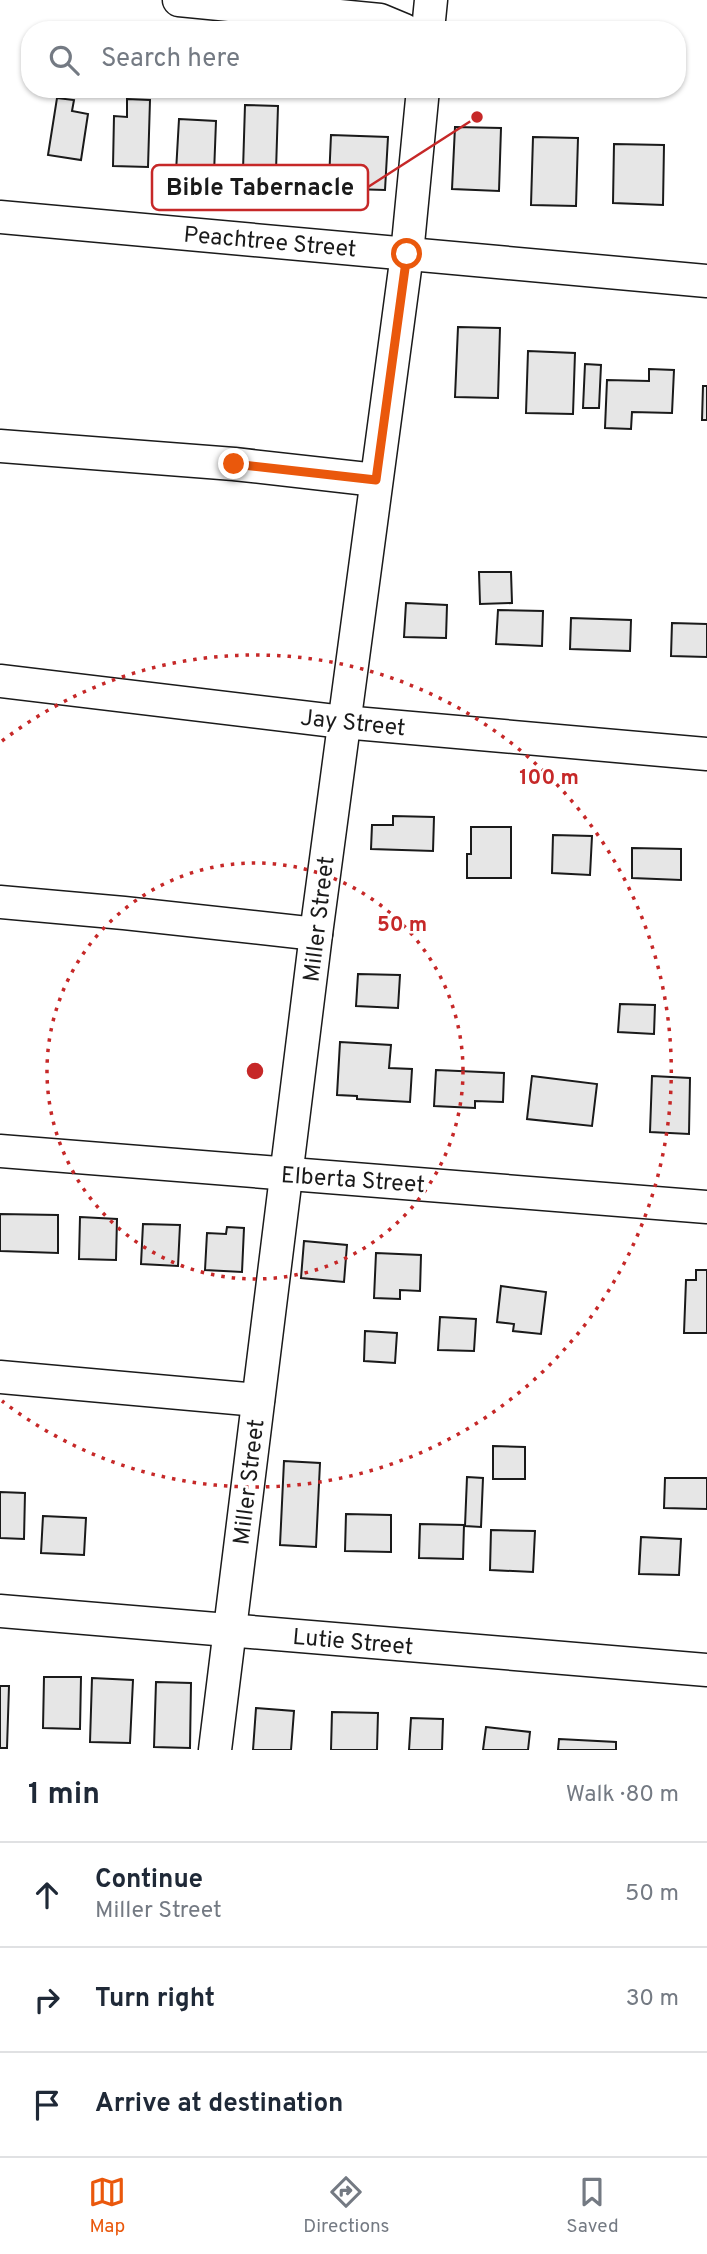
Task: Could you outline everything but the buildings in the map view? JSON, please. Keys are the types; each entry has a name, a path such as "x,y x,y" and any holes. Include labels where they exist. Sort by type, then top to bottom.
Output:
{"street":[{"path":"179,0 382,21"},
{"path":"429,21 430,0"},
{"name":"Miller Street","path":"215,1750 343,722 407,254 422,98"},
{"name":"Peachtree Street","path":"0,217 707,281"},
{"path":"0,446 234,464 376,480"},
{"name":"Jay Street","path":"0,681 343,722 707,754"},
{"path":"0,902 316,934"},
{"name":"Elberta Street","path":"0,1151 707,1207"},
{"path":"0,1377 258,1399"},
{"name":"Lutie Street","path":"0,1611 707,1670"}],"place":[{"name":"Bible Tabernacle","path":"477,117"}],"route":[{"path":"234,464 376,480 407,254"}]}
